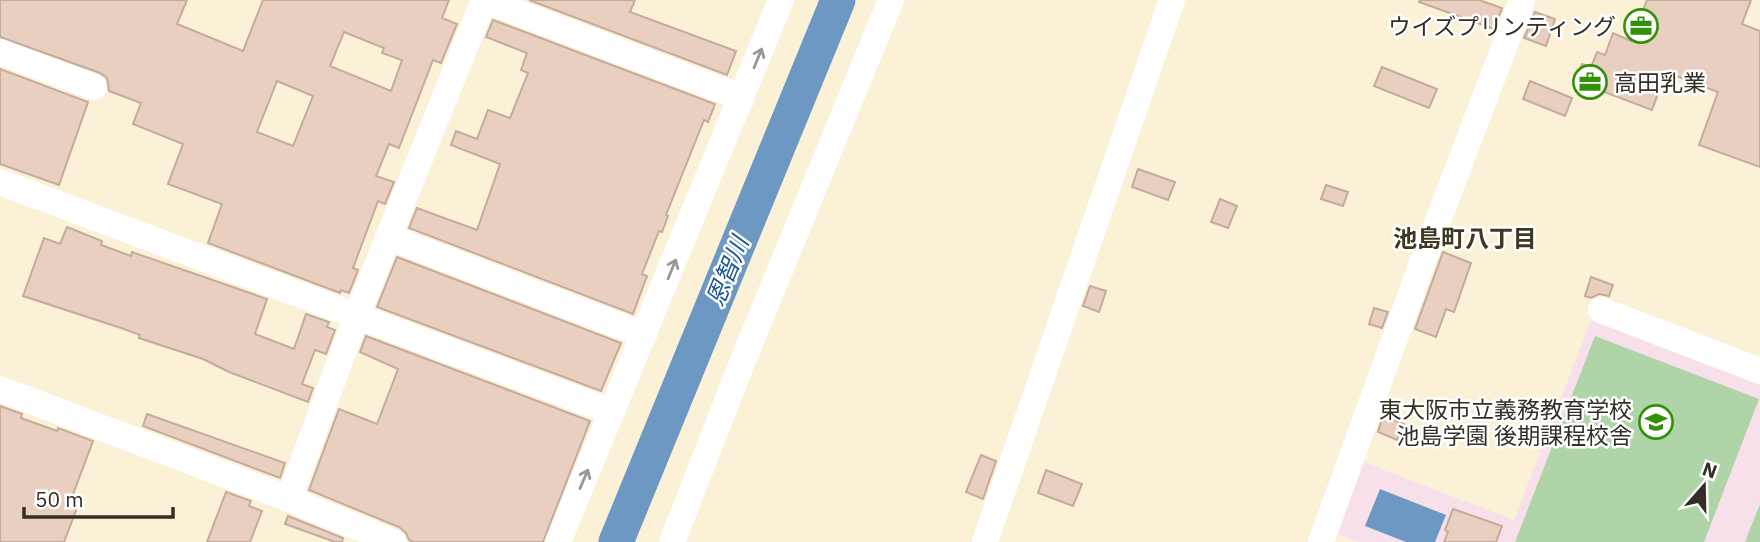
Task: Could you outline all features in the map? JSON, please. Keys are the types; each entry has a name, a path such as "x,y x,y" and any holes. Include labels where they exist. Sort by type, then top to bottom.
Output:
{"street":[{"path":"289,499 357,315 484,0 742,99"},
{"path":"558,542 781,0"},
{"path":"672,542 744,358 891,0"},
{"path":"985,542 1172,0"},
{"path":"1321,542 1425,255 1522,0"},
{"path":"0,52 94,87"},
{"path":"0,182 612,412"},
{"path":"388,237 644,335"},
{"path":"1601,310 1760,371"},
{"path":"0,389 289,499 393,542"}],"shaded area":[{"name":"東大阪市立義務教育学校 池島学園 後期課程校舎","path":"1592,318 1760,383 1760,542 1358,542 1335,533 1363,462 1514,520"}],"green space":[{"name":"東大阪市立義務教育学校 池島学園 後期課程校舎","path":"1595,336 1759,399 1704,542 1515,542"},
{"path":"1760,504 1760,542 1745,542"}],"water":[{"path":"1380,489 1446,515 1435,542 1406,542 1365,526"}],"building":[{"path":"0,0 187,0 177,24 243,51 263,0 449,0 442,18 457,24 441,63 433,60 399,148 389,144 376,176 394,182 385,204 378,201 353,268 358,270 349,293 341,290 340,293 208,243 222,204 168,184 183,144 133,124 141,103 109,91 107,78 100,73 0,37","holes":["344,32 384,48 382,53 402,60 391,91 330,66","277,81 313,96 293,146 257,132"]},
{"path":"529,0 635,0 630,12 736,51 727,75"},
{"path":"1479,0 1502,8 1494,29 1419,2"},
{"path":"1647,0 1751,0 1742,24 1760,31 1760,167 1699,145 1718,92 1666,72 1652,110 1575,81 1582,64 1591,67 1597,52 1605,55 1613,33 1631,41"},
{"path":"1535,12 1555,19 1546,46 1524,38"},
{"path":"493,20 715,104 708,122 704,120 666,215 668,216 662,232 659,231 642,274 647,276 633,314 409,228 417,208 477,230 500,164 451,145 456,131 477,139 488,110 510,118 528,73 521,70 527,53 486,37"},
{"path":"1382,67 1437,89 1429,108 1374,86"},
{"path":"0,69 88,102 59,185 0,164"},
{"path":"1530,81 1572,98 1565,116 1523,99"},
{"path":"1138,169 1175,182 1168,200 1132,187"},
{"path":"1326,185 1348,192 1343,206 1321,199"},
{"path":"1220,199 1237,206 1228,228 1211,222"},
{"path":"67,227 102,241 101,245 131,256 132,252 267,299 255,334 294,349 306,314 329,322 327,327 335,330 326,354 315,350 302,384 313,388 308,402 229,372 203,359 139,338 140,335 23,296 44,238 60,244"},
{"path":"1443,252 1471,263 1454,312 1446,309 1436,337 1415,329"},
{"path":"397,257 621,343 601,391 377,307"},
{"path":"1591,277 1613,285 1609,296 1585,296"},
{"path":"1090,286 1106,291 1099,312 1083,306"},
{"path":"1374,308 1388,312 1382,328 1369,324"},
{"path":"366,336 590,421 543,542 413,542 399,527 309,490 339,409 377,424 398,369 360,352"},
{"path":"0,406 22,414 21,418 93,441 69,505 77,508 64,542 0,542"},
{"path":"147,414 285,463 280,478 143,426"},
{"path":"1383,416 1404,424 1397,440 1378,432"},
{"path":"981,455 996,461 983,499 966,492"},
{"path":"1046,470 1082,484 1073,506 1038,493"},
{"path":"226,492 251,501 249,506 262,511 250,542 207,542"},
{"path":"1453,509 1502,526 1496,542 1444,542 1448,532 1445,530"},
{"path":"288,516 343,538 342,542 335,542 285,524"}],"waterway":[{"name":"恩智川","path":"616,542 838,0"}],"place":[{"name":"ウイズプリンティング","path":"1641,26"},
{"name":"高田乳業","path":"1590,82"},
{"name":"東大阪市立義務教育学校 池島学園 後期課程校舎","path":"1656,422"}],"district":[{"name":"池島町八丁目","path":"1465,238"}]}
